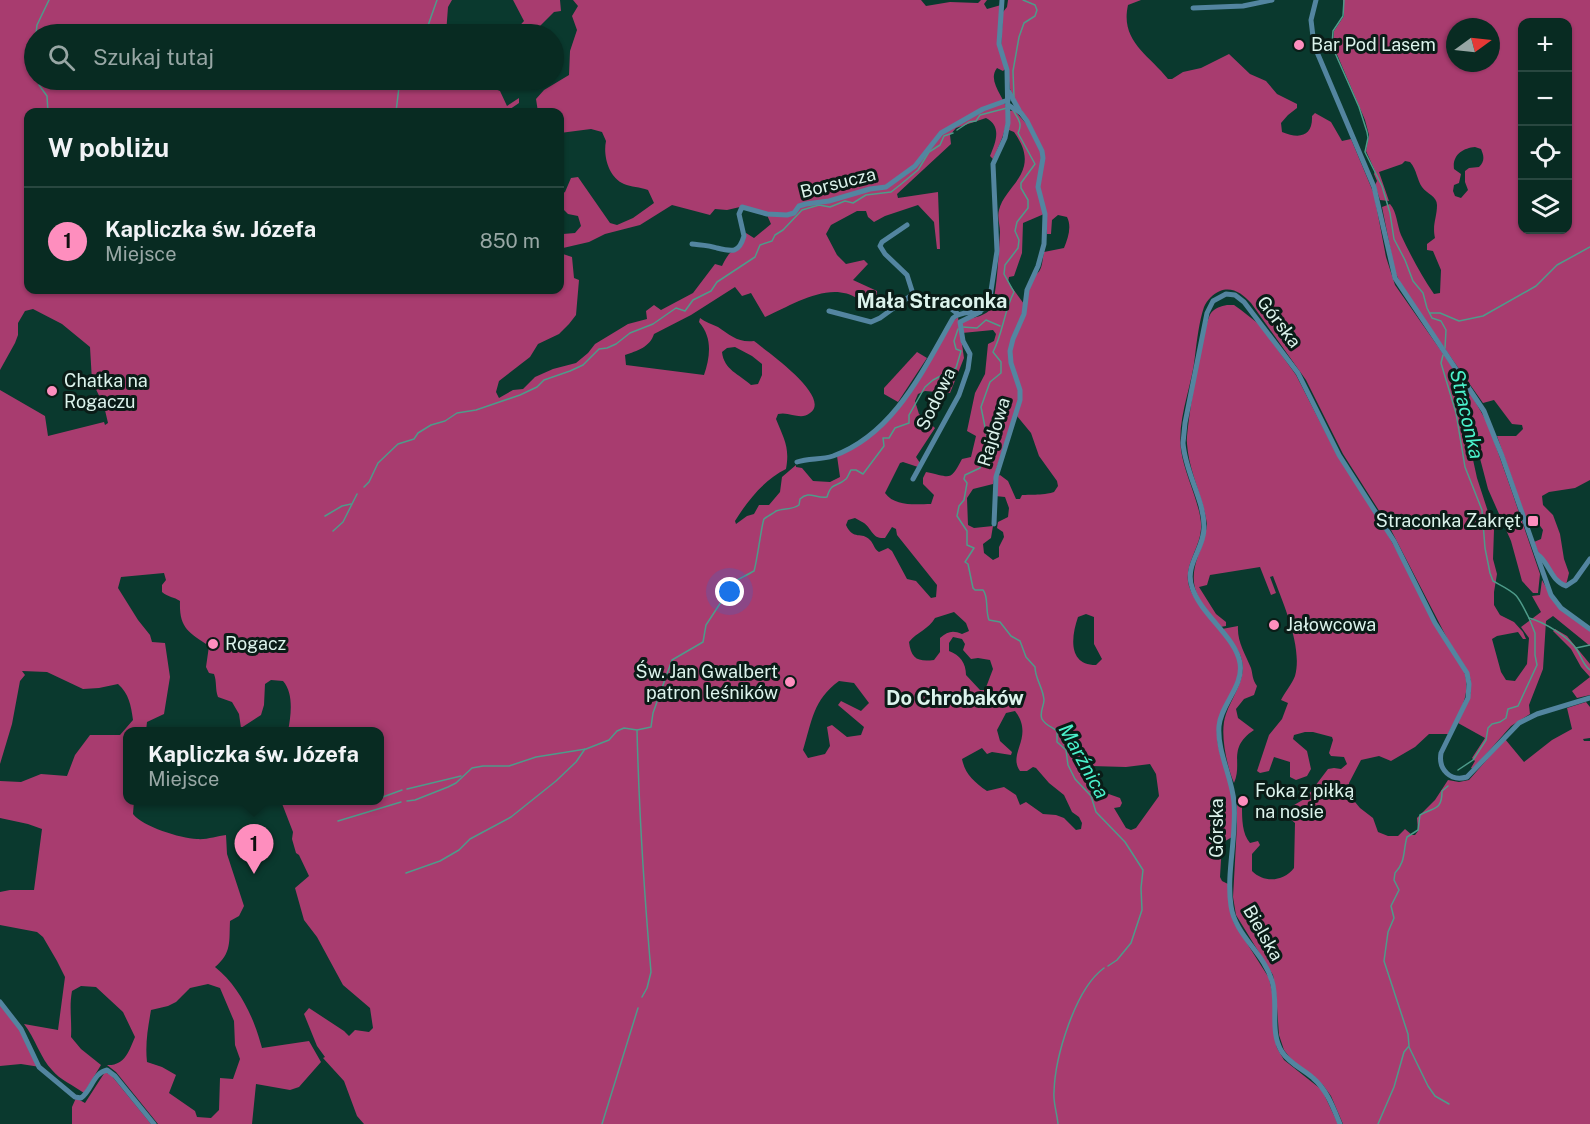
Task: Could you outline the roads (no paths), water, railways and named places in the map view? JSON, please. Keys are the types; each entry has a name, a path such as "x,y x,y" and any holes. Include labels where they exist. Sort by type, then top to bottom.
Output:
{"street":[{"path":"797,462 821,459 844,452 864,440 888,420 900,406 953,318 958,314 988,307 997,251 993,164 1007,130 1009,104 1006,70 999,44 1002,0"},
{"path":"1193,8 1243,6 1272,0"},
{"path":"1316,0 1311,20 1314,45 1374,187 1391,269 1404,294 1475,395 1490,423 1549,590 1556,603 1590,629"},
{"name":"Rajdowa","path":"994,524 996,477 1020,400 1020,390 1011,363 1011,345 1024,314 1027,290 1041,259 1046,235 1045,214 1038,187 1042,151 1032,129 1019,112 1008,91"},
{"name":"Rajdowa","path":"1009,104 1019,112"},
{"name":"Borsucza","path":"692,244 716,247 729,252 736,249 744,236 739,214 742,207 767,214 787,215 806,204 829,201 870,189 886,187 915,166 941,133 983,109 1009,104"},
{"path":"907,225 882,242 880,246 907,275 913,294"},
{"path":"913,294 945,304 958,314"},
{"path":"829,311 871,322 913,294"},
{"name":"Górska","path":"1232,876 1235,830 1234,799 1219,730 1221,717 1240,675 1241,664 1235,649 1199,601 1191,584 1190,571 1204,527 1183,443 1206,319 1211,304 1219,297 1233,295 1245,302 1298,373 1339,455 1394,541 1435,623 1467,673 1468,698 1441,756 1444,771 1454,778 1467,777 1518,723 1537,714 1590,698"},
{"name":"Sodowa","path":"912,479 964,381 970,356 960,324 962,320 983,310"},
{"path":"1536,554 1542,558 1555,580 1566,586 1575,580 1590,559"},
{"name":"Bielska","path":"1232,876 1230,904 1233,916 1272,981 1279,1047 1287,1058 1314,1078 1324,1089 1340,1124"},
{"path":"0,1002 21,1029 44,1073 81,1098 100,1072 107,1070 154,1124"}],"waterway":[{"path":"37,24 49,0"},
{"path":"429,24 437,0"},
{"name":"Marźnica","path":"1014,97 1013,71 1019,37 1024,23 1035,16 1037,10 1035,5 1023,0"},
{"name":"Straconka","path":"1344,0 1343,16 1333,31 1332,46 1359,107 1368,138 1365,152 1382,186 1390,213 1394,239 1413,281 1423,293 1432,318 1441,321 1446,330 1445,348"},
{"path":"43,90 47,96 48,108"},
{"path":"396,108 399,90"},
{"path":"957,130 969,122 976,121 980,115 1007,108"},
{"name":"Marźnica","path":"1013,110 1020,124 1018,133 1035,164 1021,183 1021,188 1028,200 1028,208 1017,222 1015,231 1019,240 1018,248 1005,265 1004,274 1014,292 993,352 1001,362 1001,373 990,382 981,407 988,442 980,468 965,475 964,479 967,483 964,500 959,506 957,516 967,531 967,545 974,548 965,562 968,564 973,588 983,590 985,593 989,620 1000,622 1011,636 1020,641 1026,657 1035,667 1042,691 1044,700 1042,719 1057,731 1057,742 1066,750 1068,765 1075,779 1091,796 1096,812 1125,842 1143,870 1142,910 1131,943 1117,960 1108,966"},
{"path":"364,487 378,463 398,444 414,439 418,433 431,425 445,421 457,413 476,410 520,395 537,387 544,380 583,365 599,349 616,344 630,333 653,324 676,308 685,311 693,300 711,291 717,282 755,257 760,245 772,241 775,235 802,210 819,205 830,207 845,201 853,203 866,195 891,192 918,170 929,152 940,145 944,136 953,133"},
{"path":"1430,313 1440,313 1459,321 1483,316 1536,286 1557,265 1590,247"},
{"path":"962,327 977,328 986,320 1000,326"},
{"path":"407,801 415,800 456,783 472,768 509,766 536,757 586,749 609,740 617,731 624,728 637,730 651,727 653,713 672,660 703,642 706,625 725,596 724,589 754,571 764,519 776,511 796,507 803,496 827,497 831,489 843,482 851,470 863,474 884,446 883,438 889,438 895,428 909,423 909,415 925,387 956,368 961,351 956,349 954,341 958,329"},
{"name":"Straconka","path":"1443,355 1441,363 1456,413 1465,467 1482,510 1485,548 1493,581 1515,595 1529,618 1549,626 1568,640 1590,670"},
{"path":"333,531 343,522 357,494"},
{"path":"325,516 342,506 351,504"},
{"path":"1458,770 1473,760 1486,740 1488,728 1506,718 1508,709 1518,706 1537,665 1535,633 1529,618"},
{"path":"1576,648 1590,645"},
{"path":"637,730 642,851 651,972 642,997"},
{"path":"406,873 440,861 459,850 470,839 511,817 556,781 576,762 585,749"},
{"path":"407,789 461,776"},
{"path":"1378,1124 1394,1087 1404,1052 1409,1046 1408,1034 1384,961 1388,932 1394,918 1391,906 1399,890 1394,880 1395,873 1403,860 1407,837 1418,830 1420,815 1439,805 1442,791 1448,786"},
{"path":"384,797 402,790"},
{"path":"338,821 401,802"},
{"path":"1058,1124 1054,1100 1055,1077 1068,1025 1084,991 1104,968"},
{"path":"602,1124 638,1008"},
{"path":"1409,1047 1435,1096 1449,1104"}],"place":[{"name":"Bar Pod Lasem","path":"1299,45"},
{"name":"Chatka na Rogaczu","path":"52,391"},
{"name":"Straconka Zakręt","path":"1533,521"},
{"name":"Jałowcowa","path":"1274,625"},
{"name":"Rogacz","path":"213,644"},
{"name":"Św. Jan Gwalbert patron leśników","path":"790,682"},
{"name":"Foka z piłką na nosie","path":"1243,801"},
{"name":"Kapliczka św. Józefa","path":"254,874"}],"district":[{"name":"Mała Straconka","path":"932,301"},
{"name":"Do Chrobaków","path":"955,698"}]}
